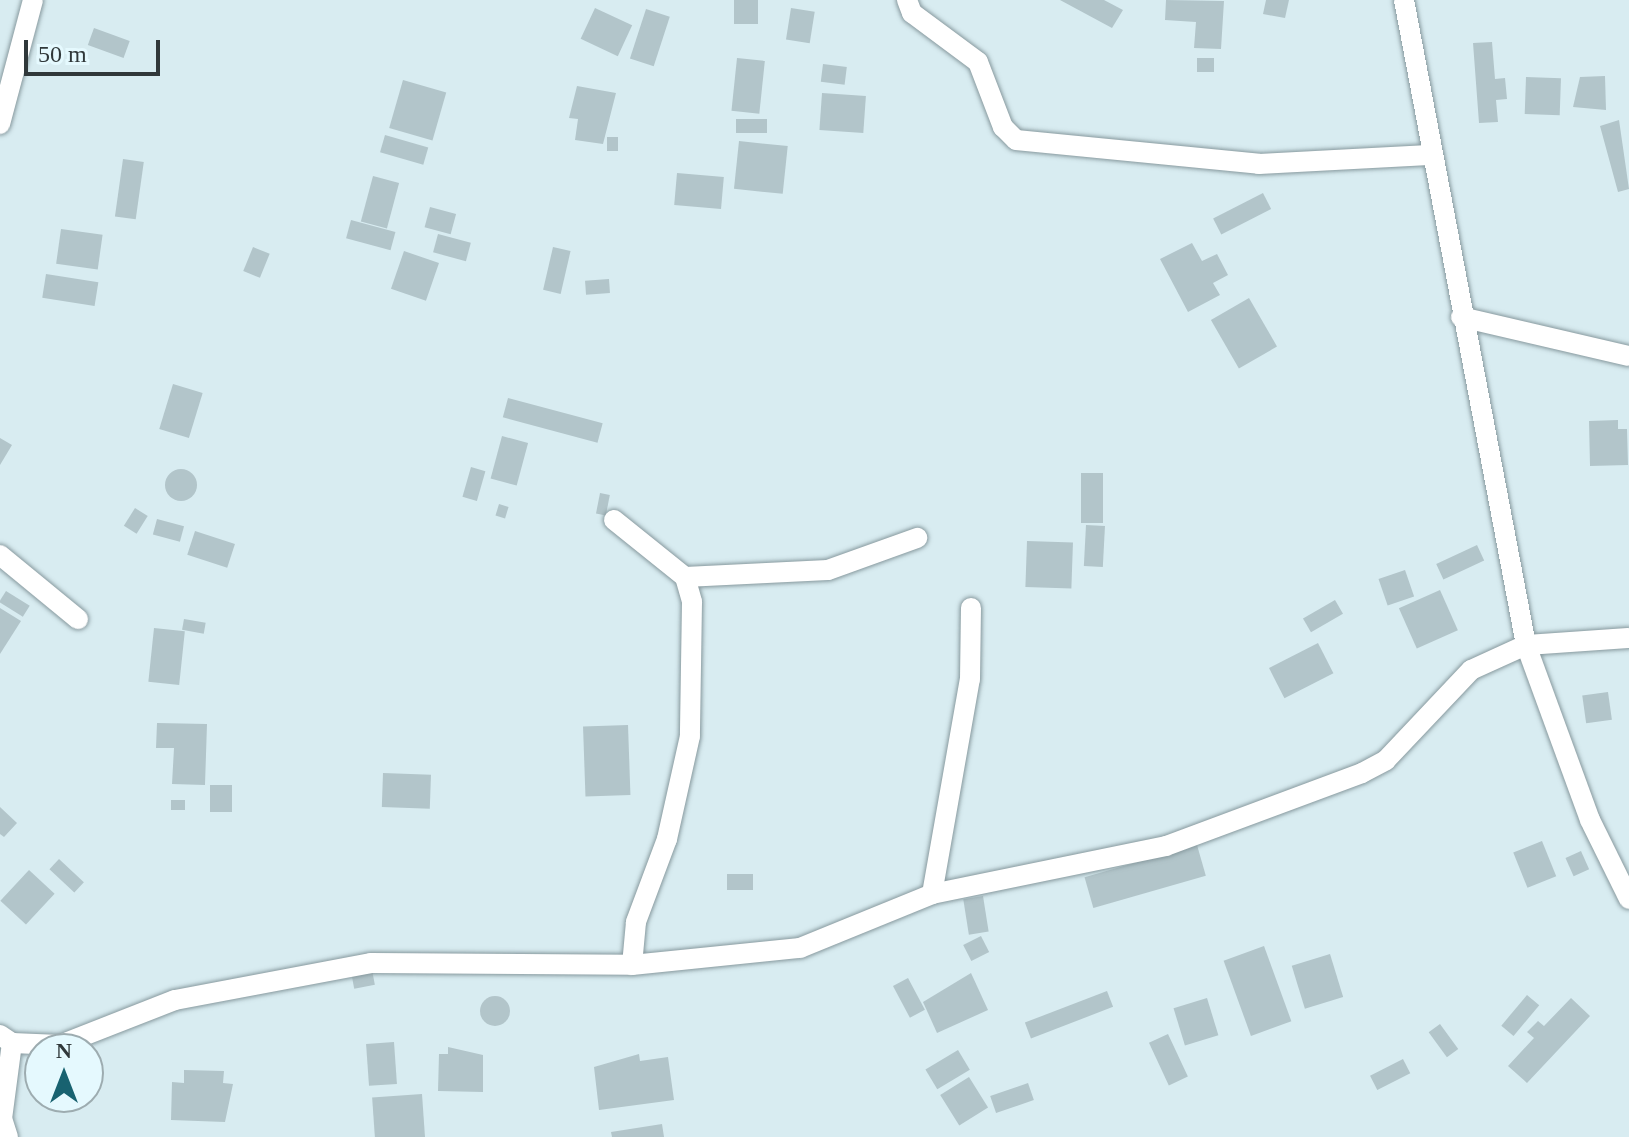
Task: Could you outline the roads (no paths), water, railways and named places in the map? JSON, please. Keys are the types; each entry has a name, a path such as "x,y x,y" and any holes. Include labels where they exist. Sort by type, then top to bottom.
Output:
{"street":[{"path":"0,124 33,0"},
{"path":"907,0 918,18 978,62 999,120 1016,140 1259,164 1429,155"},
{"path":"1404,0 1429,155 1526,645 1590,820 1629,899"},
{"path":"1461,317 1629,356"},
{"path":"614,520 685,577 692,602 690,736 667,839 636,922 632,965"},
{"path":"685,577 828,570 917,538"},
{"path":"0,555 78,619"},
{"path":"932,894 970,679 971,608"},
{"path":"8,1137 2,1119 6,1039 60,1045 175,1000 371,963 632,965 800,948 932,894 1166,846 1362,773 1407,739 1451,685 1526,645 1629,638"}]}
